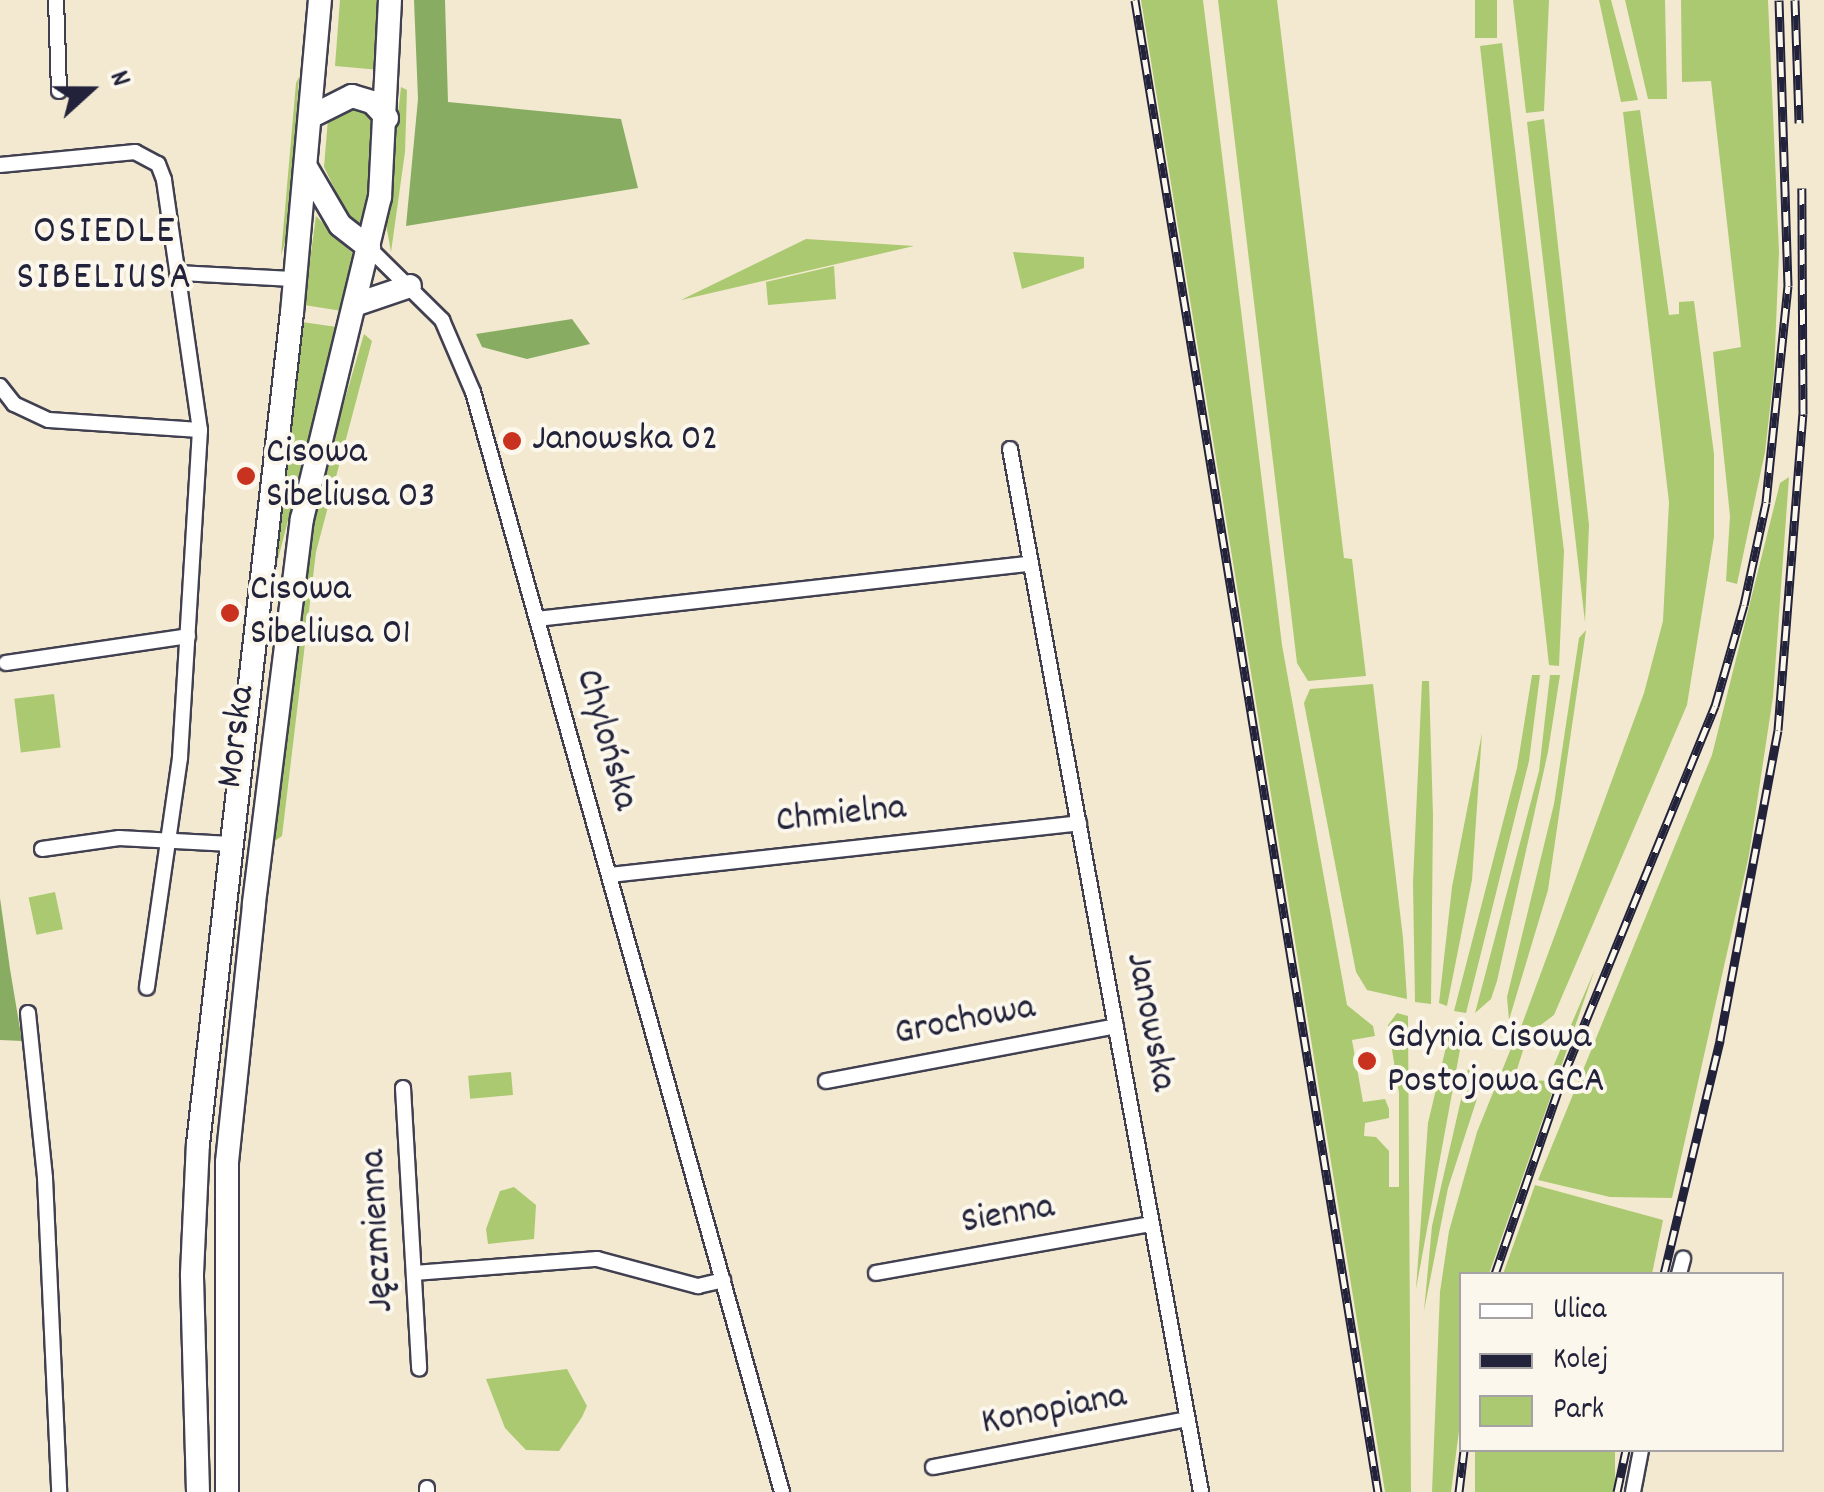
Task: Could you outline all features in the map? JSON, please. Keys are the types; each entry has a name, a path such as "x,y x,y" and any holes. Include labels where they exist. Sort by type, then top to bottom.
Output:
{"main road":[{"name":"Morska","path":"198,1492 192,1274 198,1144 295,279 320,0"},
{"name":"Morska","path":"228,1492 226,1181 254,902 302,519 369,248 387,118 390,0"},
{"path":"310,117 352,96 372,102 387,118"},
{"path":"305,164 340,224 369,248"},
{"path":"354,305 410,286"}],"street":[{"path":"56,0 59,91"},
{"path":"0,165 135,152 158,164 179,273 200,430 180,758 146,988"},
{"name":"Chylońska","path":"369,248 442,320 461,355 782,1492"},
{"path":"179,273 295,279"},
{"path":"0,386 14,404 48,420 200,430"},
{"name":"Janowska","path":"1010,449 1201,1492"},
{"path":"537,619 1031,564"},
{"path":"6,662 188,636"},
{"name":"Chmielna","path":"610,875 1079,823"},
{"path":"42,849 98,839 231,844"},
{"path":"28,1013 47,1207 60,1492"},
{"name":"Grochowa","path":"826,1081 1116,1026"},
{"name":"Jęczmienna","path":"403,1088 419,1369"},
{"name":"Sienna","path":"876,1272 1152,1224"},
{"path":"414,1274 598,1259 619,1260 698,1286 723,1280"},
{"name":"Konopiana","path":"934,1466 1187,1419"},
{"path":"1633,1492 1641,1452"}],"green space":[{"path":"340,0 378,0 380,70 335,66"},
{"path":"414,0 445,0 448,102 621,119 638,188 406,226 418,99"},
{"path":"1141,0 1203,0 1282,645 1347,1005 1373,1026 1375,1036 1352,1040 1363,1102 1385,1099 1389,1109 1389,1118 1365,1123 1364,1136 1376,1137 1389,1151 1389,1187 1399,1187 1399,1093 1388,1025 1397,1013 1408,1016 1411,1492 1385,1492"},
{"path":"1218,0 1277,0 1344,558 1352,559 1366,676 1308,681 1297,663"},
{"path":"1475,0 1497,0 1497,38 1475,38"},
{"path":"1513,0 1549,0 1544,111 1526,113"},
{"path":"1599,0 1611,0 1638,100 1621,102"},
{"path":"1625,0 1665,0 1667,99 1648,99"},
{"path":"1681,0 1768,0 1779,252 1774,373 1765,452 1737,584 1726,581 1730,516 1713,352 1741,347 1711,81 1682,82"},
{"path":"1502,43 1564,551 1559,666 1549,665 1480,46"},
{"path":"299,77 289,230 281,255 296,83"},
{"path":"401,87 407,90 405,152 391,252 386,224"},
{"path":"343,106 360,107 375,124 369,194 357,235 324,167 328,119"},
{"path":"1640,110 1669,315 1679,314 1679,302 1694,301 1714,454 1714,537 1687,705 1554,1015 1538,1027 1521,1027 1644,693 1663,621 1669,502 1623,112"},
{"path":"1544,119 1589,525 1585,622 1527,122"},
{"path":"316,216 356,257 342,311 304,305"},
{"path":"806,239 914,246 681,300 763,260"},
{"path":"1013,252 1084,257 1084,268 1022,289"},
{"path":"834,266 836,299 768,305 766,282"},
{"path":"572,319 590,344 527,359 482,347 476,334"},
{"path":"302,322 337,327 273,579 299,357"},
{"path":"364,334 372,341 316,552 282,836 272,843 316,498"},
{"path":"1789,477 1773,697 1749,855 1672,1198 1610,1197 1538,1180 1712,755 1780,483"},
{"path":"1586,630 1548,890 1509,1020 1507,997 1554,804 1579,638"},
{"path":"1532,675 1540,675 1529,761 1466,1013 1454,1011 1517,768"},
{"path":"1550,675 1560,675 1548,752 1497,981 1491,999 1475,1013 1539,771"},
{"path":"1422,681 1429,681 1433,816 1431,1004 1415,1002 1413,883"},
{"path":"1373,684 1407,999 1367,990 1356,972 1304,703 1310,689"},
{"path":"54,694 61,748 21,752 14,699"},
{"path":"1482,733 1472,880 1447,1006 1439,1003 1452,887"},
{"path":"55,892 63,929 36,935 29,898"},
{"path":"0,898 10,969 22,1041 0,1040"},
{"path":"1595,969 1490,1272 1459,1272 1459,1431 1451,1492 1432,1492 1440,1292 1449,1231 1477,1132 1514,1041 1525,1044 1514,1079 1547,1081"},
{"path":"1451,1026 1464,1028 1416,1289 1428,1123"},
{"path":"1468,1069 1485,1074 1448,1188 1424,1311 1432,1226"},
{"path":"511,1072 513,1095 470,1099 468,1076"},
{"path":"1535,1185 1663,1220 1652,1272 1504,1272"},
{"path":"514,1187 536,1205 534,1239 488,1244 486,1229 500,1191"},
{"path":"567,1369 587,1406 582,1417 559,1451 526,1450 505,1428 486,1379"},
{"path":"1475,1452 1615,1452 1615,1492 1475,1492"}],"railway":[{"path":"1135,0 1378,1492"},
{"path":"1496,1272 1564,1074 1715,706 1744,605 1766,502 1788,286 1779,0"},
{"path":"1795,0 1799,123"},
{"path":"1664,1272 1720,1040 1778,730 1803,414 1802,188"},
{"path":"1459,1492 1464,1452"},
{"path":"1617,1492 1626,1452"}],"place":[{"name":"Janowska 02","path":"512,441"},
{"name":"Cisowa Sibeliusa 03","path":"246,476"},
{"name":"Cisowa Sibeliusa 01","path":"230,613"},
{"name":"Gdynia Cisowa Postojowa GCA","path":"1367,1061"}],"district":[{"name":"OSIEDLE SIBELIUSA","path":"105,257"}]}
